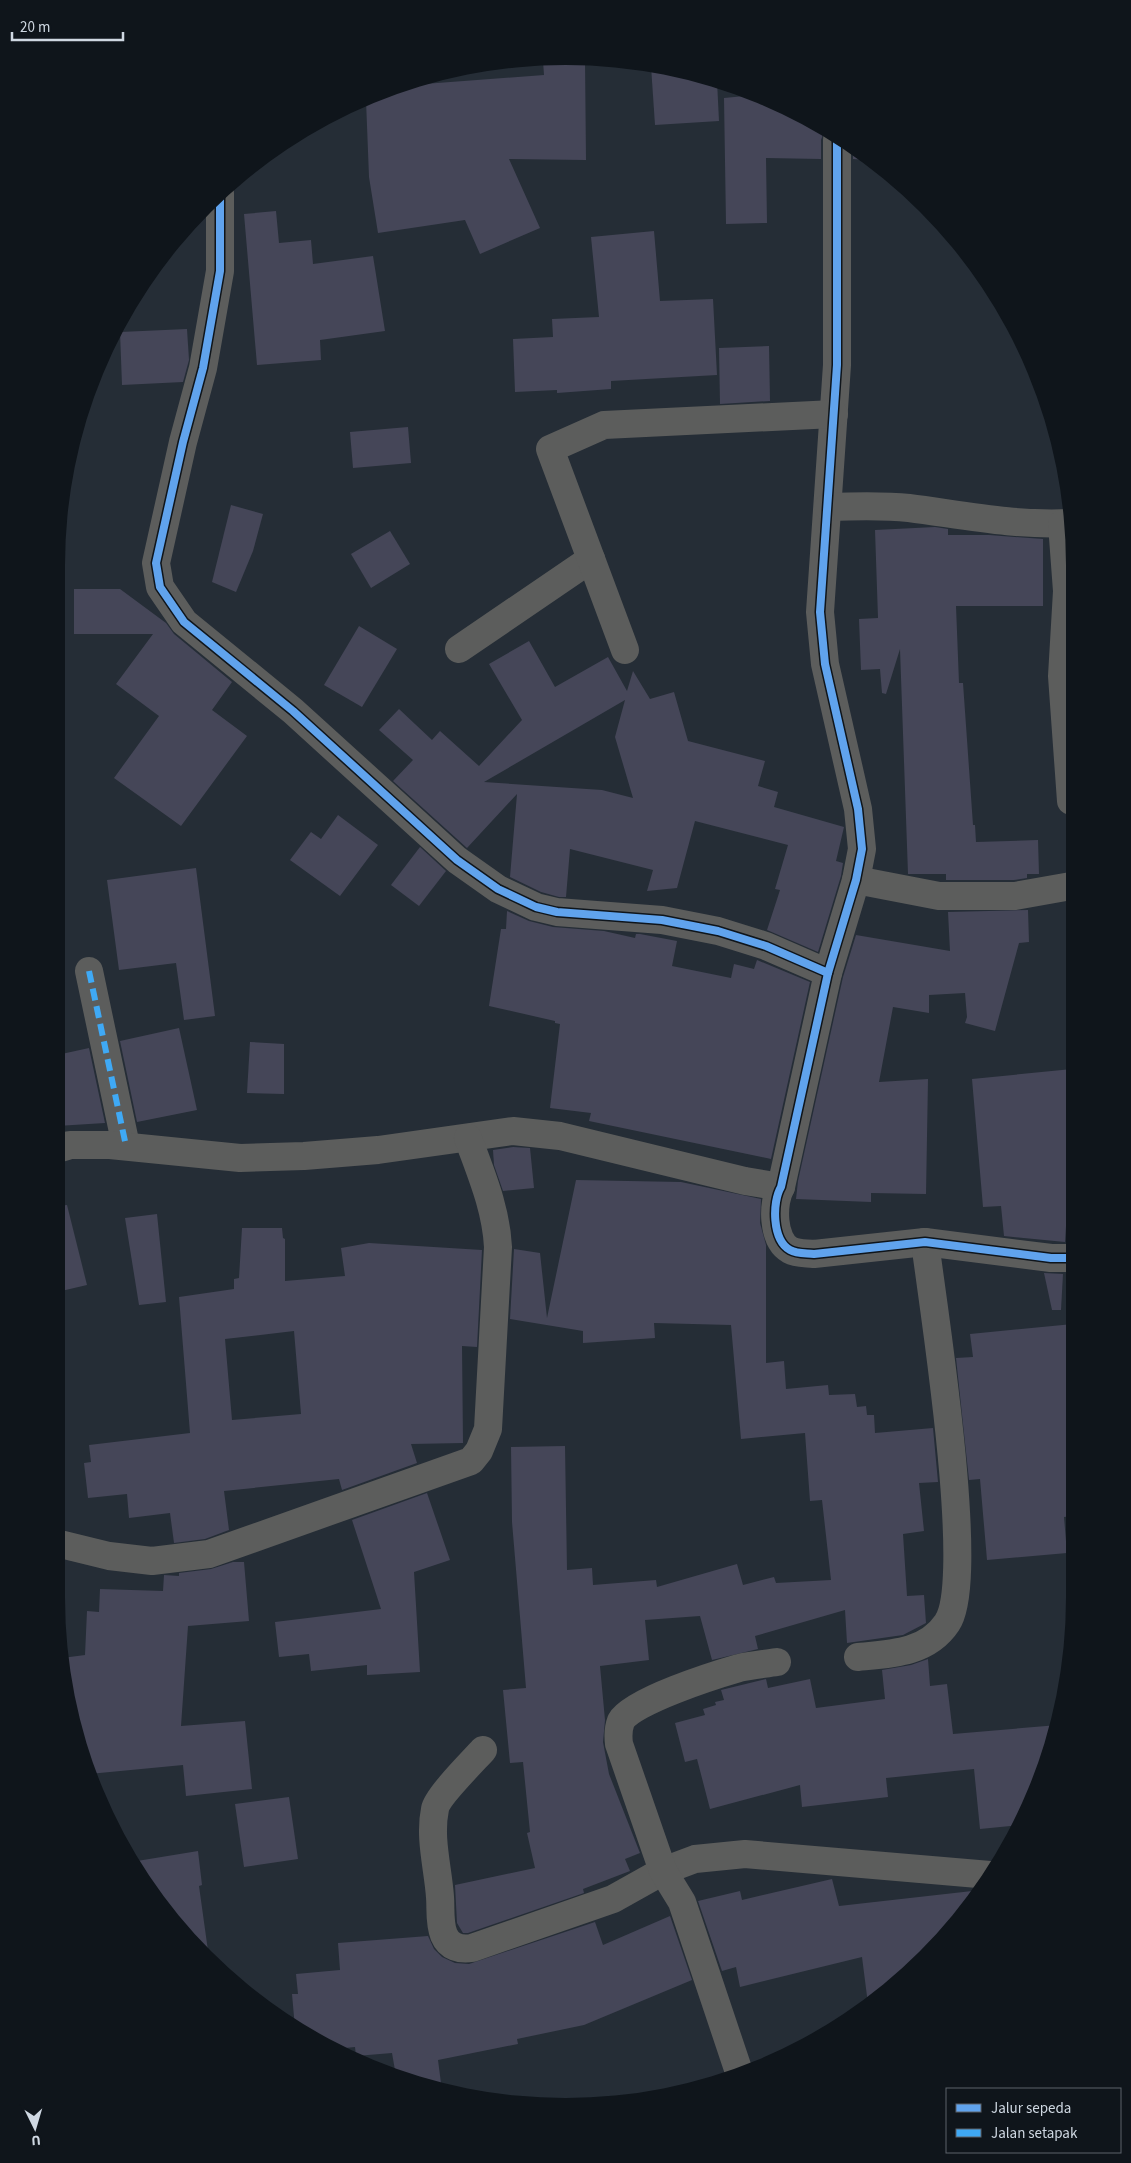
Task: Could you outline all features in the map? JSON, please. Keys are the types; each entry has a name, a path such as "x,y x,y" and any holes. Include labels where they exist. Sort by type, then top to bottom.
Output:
{"street":[{"path":"837,145 837,365 820,612 825,664 858,809 862,849 856,880 828,973 780,1187 775,1196 775,1213 779,1236 790,1250 799,1253 814,1254 925,1242 1051,1258 1066,1258"},
{"path":"220,204 220,271 203,368 183,442 156,563 160,587 184,622 293,711 458,860 498,889 536,907 557,912 662,920 718,931 766,946 828,973"},
{"path":"625,650 550,449 604,425 834,414"},
{"path":"828,507 871,505 909,508 973,519 1064,524"},
{"path":"458,649 591,560"},
{"path":"1066,608 1062,676 1066,732"},
{"path":"856,880 939,896 1015,896 1066,887"},
{"path":"89,971 126,1146"},
{"path":"65,1146 126,1146 240,1158 304,1156 378,1150 513,1131 560,1136 745,1181 780,1187"},
{"path":"65,1545 109,1556 152,1561 209,1554 471,1461 479,1451 488,1429 498,1247 497,1226 492,1205 468,1138"},
{"path":"858,1657 918,1648 935,1637 948,1622 952,1608 957,1559 952,1462 925,1242"},
{"path":"737,2067 682,1902 663,1871 619,1744 618,1732 622,1720 633,1710 652,1699 740,1668 777,1662"},
{"path":"483,1750 435,1807 434,1848 440,1913 444,1935 453,1946 461,1950 472,1948 613,1899 663,1871 695,1858 745,1854 983,1874"}],"building":[{"path":"543,66 585,66 586,160 509,159 540,228 480,254 465,220 378,233 369,177 366,107 432,83 544,75"},
{"path":"651,73 695,82 717,89 719,121 655,125"},
{"path":"739,97 757,103 822,136 821,159 766,158 767,223 726,224 724,98"},
{"path":"276,211 279,243 311,240 313,264 373,256 385,331 320,340 321,360 257,365 244,214"},
{"path":"654,231 660,301 713,299 717,375 611,381 611,389 557,393 557,390 515,392 513,339 553,337 552,319 599,317 591,237"},
{"path":"187,329 189,360 183,382 122,385 120,338 123,332"},
{"path":"769,346 770,401 720,404 719,348"},
{"path":"408,427 411,463 353,468 350,432"},
{"path":"231,505 263,514 253,551 236,592 212,582"},
{"path":"935,527 948,529 948,535 989,535 1043,539 1043,606 956,606 959,683 963,683 973,825 975,825 976,842 1038,840 1039,874 1027,874 1027,878 1014,880 946,880 946,874 908,874 900,649 886,694 882,693 880,669 861,670 859,619 878,618 875,530"},
{"path":"390,531 410,564 371,588 351,554"},
{"path":"74,589 120,589 166,623 174,634 232,682 212,710 247,736 181,826 114,778 159,716 116,684 153,634 74,634"},
{"path":"359,626 397,649 362,707 324,685"},
{"path":"529,641 555,687 608,657 627,691 633,671 650,699 674,692 688,741 765,761 758,786 778,792 774,807 844,827 836,861 843,863 841,876 818,952 767,930 780,890 775,889 788,845 695,821 677,888 647,891 653,870 570,849 566,897 559,897 541,892 510,877 517,794 467,848 393,781 413,760 379,730 399,709 432,740 440,731 479,766 522,720 489,664","holes":["625,700 615,737 633,798 602,790 484,782"]},
{"path":"338,815 378,845 340,896 290,860 311,832 321,839"},
{"path":"420,847 446,871 419,906 391,885"},
{"path":"196,868 215,1016 184,1020 176,963 119,970 107,880"},
{"path":"1028,910 1029,942 1019,943 995,1031 965,1023 967,1017 965,993 929,995 929,1013 893,1007 879,1082 928,1079 926,1194 871,1193 871,1202 796,1199 798,1181 843,977 856,935 950,951 948,912"},
{"path":"507,911 529,921 553,927 604,931 635,938 636,934 640,934 677,941 672,966 731,978 734,964 754,969 757,960 810,982 771,1159 589,1121 591,1113 550,1108 560,1024 555,1023 555,1021 489,1006 501,929 506,929"},
{"path":"179,1028 197,1110 137,1122 120,1041"},
{"path":"250,1042 284,1044 284,1094 247,1093"},
{"path":"89,1048 105,1123 65,1126 65,1053"},
{"path":"1066,1070 1065,1242 1004,1236 1001,1206 983,1207 972,1079"},
{"path":"513,1147 530,1148 534,1188 503,1191 494,1165 493,1150"},
{"path":"576,1180 681,1182 761,1199 760,1223 766,1245 766,1363 784,1361 786,1389 828,1385 829,1395 855,1394 857,1407 866,1406 867,1415 874,1415 875,1433 933,1428 938,1482 919,1483 924,1531 903,1534 907,1596 924,1595 926,1623 903,1635 847,1643 845,1610 755,1636 758,1649 712,1660 700,1616 645,1620 649,1660 600,1666 605,1720 603,1742 609,1774 640,1853 625,1859 630,1871 583,1889 584,1893 468,1933 463,1933 457,1923 455,1885 535,1868 527,1833 530,1832 523,1762 510,1763 503,1690 526,1688 512,1522 511,1447 565,1446 567,1570 592,1568 593,1585 656,1580 657,1587 737,1564 743,1585 774,1577 776,1583 831,1580 822,1500 810,1501 805,1433 741,1439 731,1325 654,1323 655,1338 583,1343 583,1331 510,1319 514,1249 540,1253 547,1318"},
{"path":"65,1205 67,1205 87,1285 65,1290"},
{"path":"157,1214 166,1302 139,1305 125,1218"},
{"path":"242,1228 282,1228 283,1238 285,1239 285,1281 345,1276 341,1248 369,1243 482,1250 477,1347 462,1346 463,1443 411,1444 417,1463 342,1490 339,1479 224,1491 229,1530 205,1539 174,1543 170,1513 129,1518 127,1494 88,1498 84,1463 91,1462 89,1445 190,1433 179,1297 234,1289 234,1279 239,1278","holes":["294,1331 301,1414 232,1420 225,1339"]},
{"path":"1044,1273 1063,1274 1061,1310 1052,1310"},
{"path":"1066,1325 1066,1517 1064,1517 1066,1553 987,1560 980,1479 969,1480 956,1358 973,1357 970,1334"},
{"path":"427,1493 450,1560 414,1572 420,1672 367,1675 367,1665 311,1671 309,1654 279,1657 275,1622 381,1609 352,1520"},
{"path":"233,1562 244,1562 249,1621 188,1626 181,1726 245,1721 252,1789 186,1796 183,1765 97,1773 82,1727 68,1657 85,1655 87,1611 99,1612 100,1589 163,1591 164,1575 179,1576 179,1573 211,1569"},
{"path":"928,1659 930,1686 947,1684 953,1734 1049,1726 1028,1789 1010,1826 980,1829 974,1769 886,1778 888,1797 802,1807 800,1785 710,1809 697,1759 685,1762 675,1723 705,1715 703,1709 716,1705 715,1702 724,1700 721,1690 766,1679 768,1688 810,1679 816,1708 885,1699 882,1670 911,1665"},
{"path":"289,1797 298,1859 244,1867 235,1804"},
{"path":"198,1851 202,1885 199,1886 207,1946 189,1928 168,1902 140,1861"},
{"path":"832,1879 839,1906 971,1891 942,1928 896,1974 867,1997 862,1957 740,1987 736,1967 722,1971 698,1901 740,1891 742,1900"},
{"path":"670,1916 692,1980 584,2025 517,2039 518,2044 438,2060 441,2082 394,2067 392,2053 364,2055 355,2051 355,2047 344,2046 294,2018 292,1994 298,1994 296,1974 340,1970 338,1943 428,1936 434,1949 442,1957 455,1963 469,1964 595,1922 603,1945"}],"marked path":[{"path":"89,971 126,1146"}],"cycle path":[{"path":"837,145 837,365 820,612 825,664 858,809 862,849 856,880 828,973 781,1187 776,1202 775,1220 777,1230 784,1245 790,1250 802,1253 814,1254 925,1242 1051,1258 1066,1258"},
{"path":"220,204 220,271 203,368 183,442 156,563 160,587 184,622 293,711 457,860 498,889 536,907 557,912 662,920 718,931 766,946 828,973"}]}
